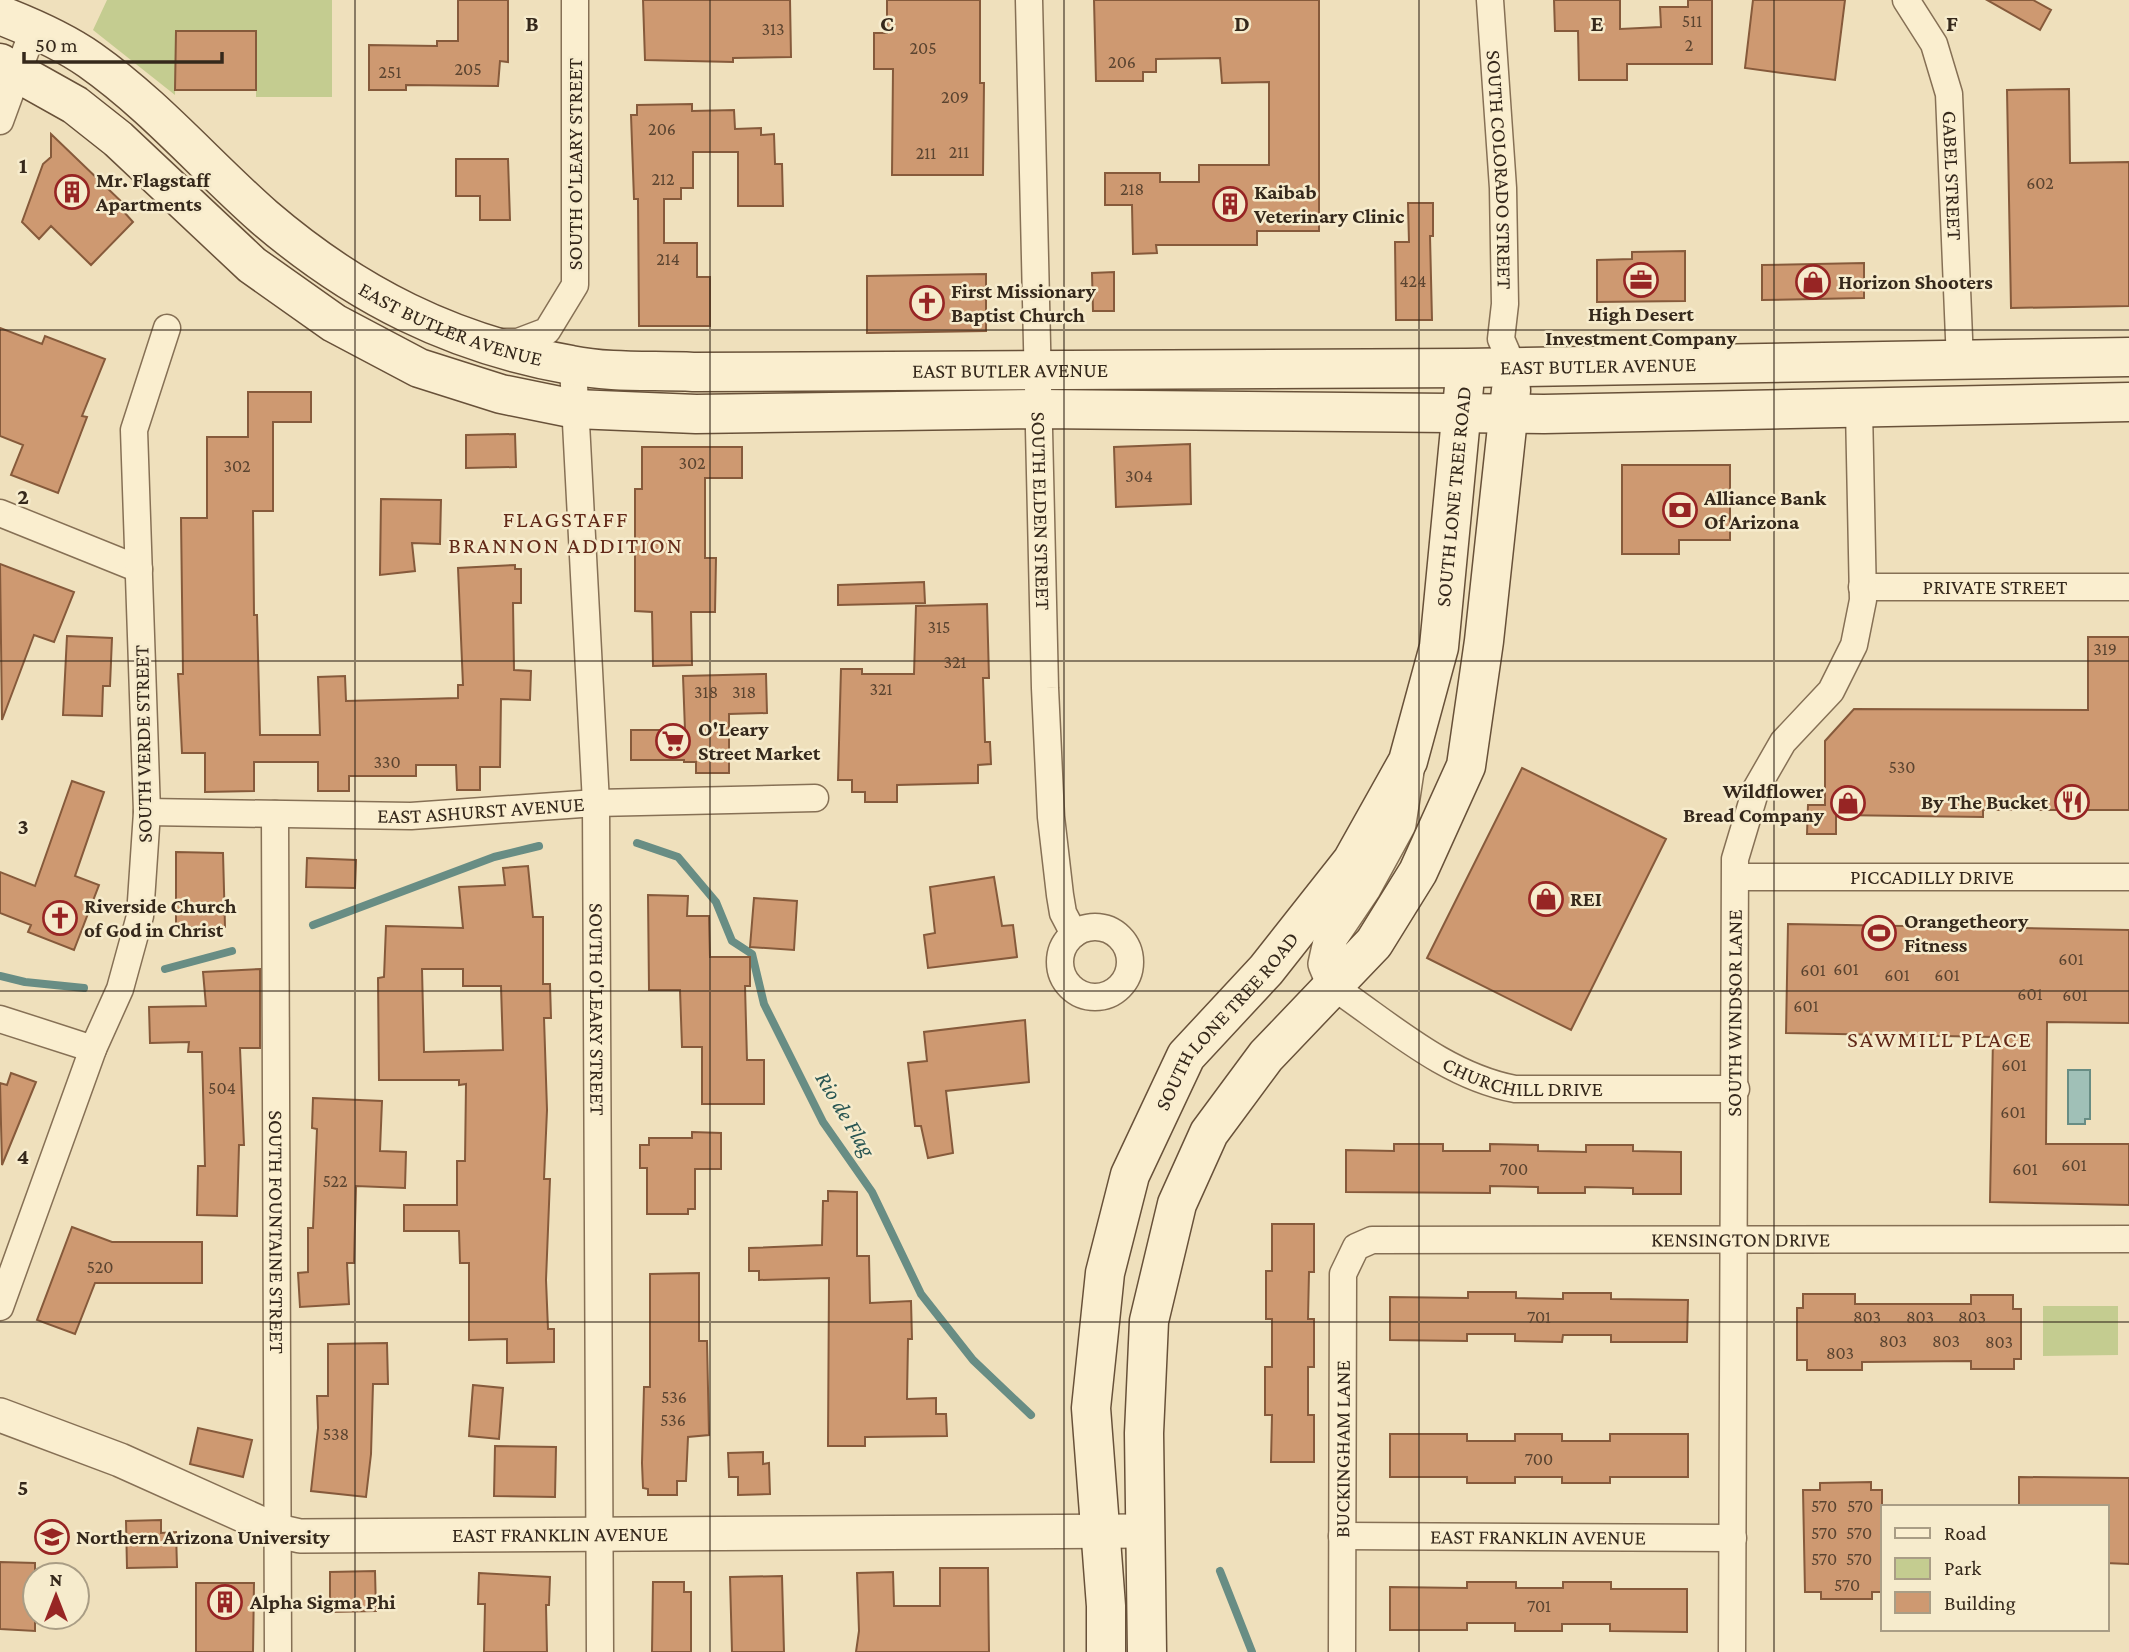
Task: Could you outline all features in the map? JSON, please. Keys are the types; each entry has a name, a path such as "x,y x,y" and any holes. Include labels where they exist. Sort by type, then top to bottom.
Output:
{"main road":[{"name":"EAST BUTLER AVENUE","path":"17,22 90,60 145,106 264,217 338,276 410,316 477,341 573,366 693,372 1466,368 1507,353 1960,362 2129,357"},
{"name":"EAST BUTLER AVENUE","path":"9,67 75,105 118,139 252,265 334,323 419,368 501,394 575,409 696,414 1039,409 1508,414 2129,402"},
{"name":"SOUTH LONE TREE ROAD","path":"1147,1652 1144,1433 1149,1321 1177,1204 1209,1133 1266,1056 1335,988 1374,943 1418,872 1466,766 1484,641 1508,414 1507,353"},
{"name":"SOUTH LONE TREE ROAD","path":"1106,1652 1106,1606 1091,1408 1105,1273 1130,1175 1186,1056 1266,970 1352,861 1408,761 1439,647 1466,368"}],"street":[{"name":"SOUTH O'LEARY STREET","path":"477,341 518,342 547,331 575,285 575,0"},
{"name":"SOUTH ELDEN STREET","path":"1029,0 1051,817 1063,913 1074,934"},
{"name":"SOUTH COLORADO STREET","path":"1490,0 1503,188 1507,353"},
{"name":"GABEL STREET","path":"1906,0 1934,44 1949,94 1960,362"},
{"path":"0,121 17,22"},
{"name":"SOUTH VERDE STREET","path":"0,1307 93,1049 120,989 140,916 147,812 134,430 167,328"},
{"name":"SOUTH O'LEARY STREET","path":"573,366 596,803 600,1652"},
{"name":"SOUTH WINDSOR LANE","path":"1732,1652 1735,859 1756,789 1783,743 1831,691 1854,645 1862,587 1859,409"},
{"path":"0,513 139,569"},
{"name":"PRIVATE STREET","path":"1862,587 2129,587"},
{"path":"1335,988 1325,964 1331,937 1364,888 1399,824 1408,761"},
{"name":"EAST ASHURST AVENUE","path":"147,812 411,816 596,803 816,797"},
{"name":"SOUTH FOUNTAINE STREET","path":"275,814 278,1652"},
{"name":"PICCADILLY DRIVE","path":"1736,877 2129,877"},
{"name":"CHURCHILL DRIVE","path":"1335,988 1459,1072 1493,1085 1515,1088 1736,1088"},
{"path":"0,1019 93,1049"},
{"name":"KENSINGTON DRIVE","path":"1356,1247 1372,1240 2129,1239"},
{"name":"BUCKINGHAM LANE","path":"1342,1652 1343,1274 1356,1247"},
{"name":"EAST FRANKLIN AVENUE","path":"0,1415 120,1461 278,1531 300,1536 1146,1531"},
{"name":"EAST FRANKLIN AVENUE","path":"1342,1536 1733,1538"}],"green space":[{"path":"107,0 332,0 332,97 256,97 256,31 176,31 175,95 93,30"},
{"path":"2043,1306 2118,1306 2118,1355 2043,1356"}],"water":[{"path":"2068,1070 2090,1070 2090,1119 2085,1119 2085,1124 2068,1124"}],"building":[{"path":"458,0 508,0 508,62 500,61 498,86 406,85 406,90 369,90 369,45 437,46 437,41 458,41"},
{"path":"643,0 790,0 791,57 733,58 733,62 645,60"},
{"path":"887,0 980,0 980,83 984,83 983,175 892,175 893,69 874,69 874,33 887,33"},
{"path":"1094,0 1319,0 1319,231 1257,231 1257,245 1156,245 1157,253 1133,254 1132,205 1105,205 1105,173 1160,173 1160,182 1199,182 1199,165 1269,165 1269,82 1222,83 1220,58 1156,59 1156,72 1143,72 1143,81 1096,81"},
{"path":"1554,0 1620,0 1620,29 1661,27 1660,7 1688,7 1688,0 1712,0 1712,64 1627,64 1627,80 1579,80 1578,31 1555,31"},
{"path":"1753,0 1845,0 1835,80 1745,68"},
{"path":"1987,0 2033,0 2051,10 2040,30"},
{"path":"176,31 256,31 256,90 175,90"},
{"path":"2069,89 2070,163 2129,162 2129,306 2011,308 2007,90"},
{"path":"692,104 692,111 734,110 735,129 761,128 761,135 774,134 775,164 782,164 783,206 738,206 738,152 693,152 693,188 681,188 681,199 664,199 664,243 697,243 697,277 710,277 710,326 639,326 638,199 634,199 631,115 637,115 637,105"},
{"name":"Mr. Flagstaff Apartments","path":"51,134 128,208 124,212 133,222 91,265 51,226 39,239 22,222 43,164 51,157"},
{"path":"456,159 508,159 510,220 480,220 480,196 456,196"},
{"path":"1408,203 1433,203 1433,236 1430,236 1432,320 1396,320 1395,242 1409,242"},
{"name":"High Desert Investment Company","path":"1685,251 1685,301 1597,302 1597,260 1632,259 1632,252"},
{"name":"Horizon Shooters","path":"1864,263 1864,298 1762,300 1762,265"},
{"path":"1114,272 1114,311 1093,311 1092,273"},
{"name":"First Missionary Baptist Church","path":"986,274 986,331 867,333 867,276"},
{"path":"0,328 42,344 45,336 105,359 82,416 87,417 58,493 11,475 23,445 0,436"},
{"path":"248,392 311,392 311,422 273,422 273,511 253,511 254,615 257,615 260,735 320,735 318,677 345,676 346,701 458,698 458,685 463,685 458,568 515,565 515,569 521,569 521,603 513,603 514,670 531,671 530,700 501,699 500,767 480,767 480,790 457,790 456,765 416,765 416,776 349,776 349,791 318,791 318,762 254,762 254,791 205,792 205,753 182,753 178,674 183,674 181,518 207,518 207,437 248,437"},
{"path":"515,434 516,467 466,468 466,435"},
{"path":"1190,444 1191,504 1116,507 1114,447"},
{"path":"642,447 742,447 742,478 705,478 705,558 716,558 715,612 691,612 692,665 653,666 652,612 635,611 635,489 642,489"},
{"path":"1622,465 1730,465 1730,540 1679,540 1679,554 1622,554"},
{"path":"381,499 441,500 440,544 412,543 415,571 380,575"},
{"path":"0,564 74,592 54,642 34,635 2,720"},
{"path":"924,582 925,603 838,605 838,585"},
{"path":"987,604 989,678 983,678 985,742 990,742 991,764 978,765 978,783 897,785 897,802 865,802 865,792 852,792 852,780 838,780 841,669 862,669 862,674 914,674 916,606"},
{"path":"67,636 112,638 110,686 103,686 102,716 63,715"},
{"path":"2088,637 2129,637 2129,810 1983,810 1983,817 1836,815 1836,834 1807,834 1808,805 1825,805 1825,741 1854,709 2088,710"},
{"path":"766,674 767,713 729,714 729,773 696,773 696,762 684,760 631,760 631,730 685,730 683,676"},
{"name":"REI","path":"1522,768 1666,839 1571,1030 1427,958"},
{"path":"72,781 104,792 75,876 99,885 74,950 28,932 31,925 0,913 0,872 35,886"},
{"path":"176,852 223,853 225,927 176,927"},
{"path":"307,858 356,860 355,888 306,887"},
{"path":"528,866 533,917 543,917 543,984 550,984 551,1018 544,1018 547,1110 544,1179 550,1179 546,1280 548,1329 554,1329 554,1362 507,1363 507,1339 469,1340 469,1263 460,1263 459,1231 404,1231 404,1205 457,1205 457,1161 465,1161 466,1084 459,1085 459,1080 379,1080 378,978 384,977 386,926 463,928 459,887 505,885 503,868","holes":["422,969 463,969 463,986 501,986 503,1050 424,1052"]},
{"path":"994,877 1002,926 1013,925 1017,957 928,968 924,935 935,933 930,887"},
{"path":"648,895 688,896 687,916 709,916 710,957 750,957 750,986 745,986 747,1060 764,1060 764,1104 702,1104 702,1047 682,1047 680,990 649,990"},
{"path":"754,898 797,901 794,950 750,947"},
{"path":"1788,924 2129,930 2129,1023 2047,1022 2046,1144 2129,1144 2129,1205 1990,1202 1993,1037 1786,1033"},
{"path":"260,969 260,1048 240,1048 244,1145 239,1145 237,1216 197,1215 198,1166 205,1166 202,1052 188,1052 189,1042 150,1043 149,1007 206,1006 203,972"},
{"path":"1025,1020 1029,1082 946,1091 953,1153 928,1158 921,1126 915,1126 908,1063 927,1061 924,1032"},
{"path":"11,1073 36,1082 2,1165 0,1083 7,1085"},
{"path":"313,1098 382,1101 380,1151 406,1152 405,1188 356,1186 354,1263 347,1263 349,1304 300,1307 298,1273 308,1272 308,1228 313,1228 317,1129 312,1128"},
{"path":"692,1132 721,1133 721,1169 695,1169 695,1209 688,1209 688,1214 647,1214 647,1168 640,1168 640,1145 649,1145 649,1138 692,1138"},
{"path":"1394,1144 1443,1144 1443,1151 1490,1151 1490,1144 1538,1145 1538,1151 1586,1152 1586,1145 1633,1145 1633,1151 1681,1152 1681,1194 1633,1194 1633,1188 1585,1187 1585,1193 1538,1193 1538,1187 1490,1186 1490,1193 1346,1192 1346,1150 1394,1151"},
{"path":"828,1191 857,1192 857,1256 869,1256 870,1303 911,1301 912,1339 908,1339 907,1399 936,1398 936,1414 946,1414 947,1436 865,1437 865,1446 828,1446 829,1278 759,1280 759,1271 749,1271 749,1248 822,1245 823,1201 828,1201"},
{"path":"1272,1224 1314,1224 1314,1272 1309,1272 1308,1319 1314,1319 1314,1367 1308,1367 1308,1415 1314,1415 1314,1462 1271,1462 1272,1415 1265,1415 1265,1367 1272,1367 1272,1319 1266,1319 1266,1271 1272,1271"},
{"path":"72,1227 112,1242 202,1242 202,1283 95,1283 75,1334 37,1320"},
{"path":"699,1273 699,1341 707,1341 709,1435 688,1437 686,1481 677,1481 677,1495 648,1495 648,1489 643,1488 642,1463 644,1387 650,1387 650,1274"},
{"path":"1468,1292 1516,1292 1516,1298 1563,1299 1563,1293 1611,1293 1611,1299 1688,1300 1687,1342 1611,1342 1611,1335 1563,1335 1562,1342 1515,1341 1515,1334 1467,1334 1467,1341 1390,1340 1390,1297 1468,1298"},
{"path":"1803,1294 1855,1294 1855,1304 1971,1304 1971,1295 2013,1295 2013,1309 2021,1309 2021,1359 2014,1359 2014,1369 1971,1369 1971,1361 1862,1362 1862,1370 1807,1370 1807,1360 1797,1360 1797,1308 1803,1308"},
{"path":"387,1343 388,1384 373,1384 371,1454 366,1497 311,1491 318,1428 317,1396 328,1396 328,1344"},
{"path":"473,1385 503,1388 499,1439 469,1436"},
{"path":"198,1428 252,1440 243,1477 190,1464"},
{"path":"1390,1434 1467,1434 1467,1441 1515,1441 1515,1434 1562,1434 1562,1441 1610,1441 1610,1434 1688,1434 1688,1477 1610,1477 1610,1483 1562,1483 1562,1477 1515,1477 1515,1483 1467,1483 1467,1477 1390,1477"},
{"path":"495,1446 556,1447 555,1497 494,1496"},
{"path":"763,1452 763,1464 769,1463 770,1494 738,1495 738,1477 729,1477 728,1453"},
{"path":"2019,1477 2129,1478 2129,1564 2108,1563 2108,1505 2019,1505"},
{"path":"1871,1482 1871,1490 1882,1490 1881,1592 1872,1592 1872,1599 1821,1599 1821,1592 1805,1592 1803,1490 1820,1490 1820,1483"},
{"path":"161,1520 161,1533 176,1532 177,1567 127,1568 126,1521"},
{"path":"0,1562 21,1563 21,1630 0,1629"},
{"path":"940,1568 988,1568 989,1652 856,1652 859,1631 857,1573 893,1572 894,1606 940,1606"},
{"path":"375,1571 376,1611 330,1612 330,1572"},
{"path":"479,1573 550,1577 549,1605 546,1605 547,1652 484,1652 485,1604 478,1604"},
{"path":"782,1576 784,1652 732,1652 730,1577"},
{"path":"653,1582 684,1582 684,1592 691,1592 691,1652 652,1652"},
{"path":"1467,1582 1516,1582 1516,1588 1563,1588 1563,1582 1611,1582 1611,1589 1687,1589 1687,1632 1610,1631 1610,1624 1562,1624 1562,1631 1515,1631 1515,1623 1467,1623 1467,1630 1390,1630 1390,1587 1467,1588"},
{"path":"196,1583 254,1583 253,1652 196,1652"}],"waterway":[{"name":"Rio de Flag","path":"637,843 678,857 716,902 732,941 752,954 764,1004 823,1122 872,1192 921,1294 973,1360 1031,1415"},
{"name":"Rio de Flag","path":"313,925 494,857 539,846"},
{"name":"Rio de Flag","path":"165,969 232,951"},
{"name":"Rio de Flag","path":"0,976 25,982 84,988"},
{"name":"Rio de Flag","path":"1220,1571 1252,1652"}],"place":[{"name":"Mr. Flagstaff Apartments","path":"72,192"},
{"name":"Kaibab Veterinary Clinic","path":"1230,204"},
{"name":"High Desert Investment Company","path":"1641,280"},
{"name":"Horizon Shooters","path":"1813,282"},
{"name":"First Missionary Baptist Church","path":"927,303"},
{"name":"Alliance Bank Of Arizona","path":"1680,510"},
{"name":"O'Leary Street Market","path":"673,741"},
{"name":"By The Bucket","path":"2072,802"},
{"name":"Wildflower Bread Company","path":"1848,803"},
{"name":"REI","path":"1546,899"},
{"name":"Riverside Church of God in Christ","path":"60,918"},
{"name":"Orangetheory Fitness","path":"1879,933"},
{"name":"Northern Arizona University","path":"52,1537"},
{"name":"Alpha Sigma Phi","path":"225,1602"}],"district":[{"name":"FLAGSTAFF BRANNON ADDITION","path":"566,532"},
{"name":"SAWMILL PLACE","path":"1940,1039"}]}
